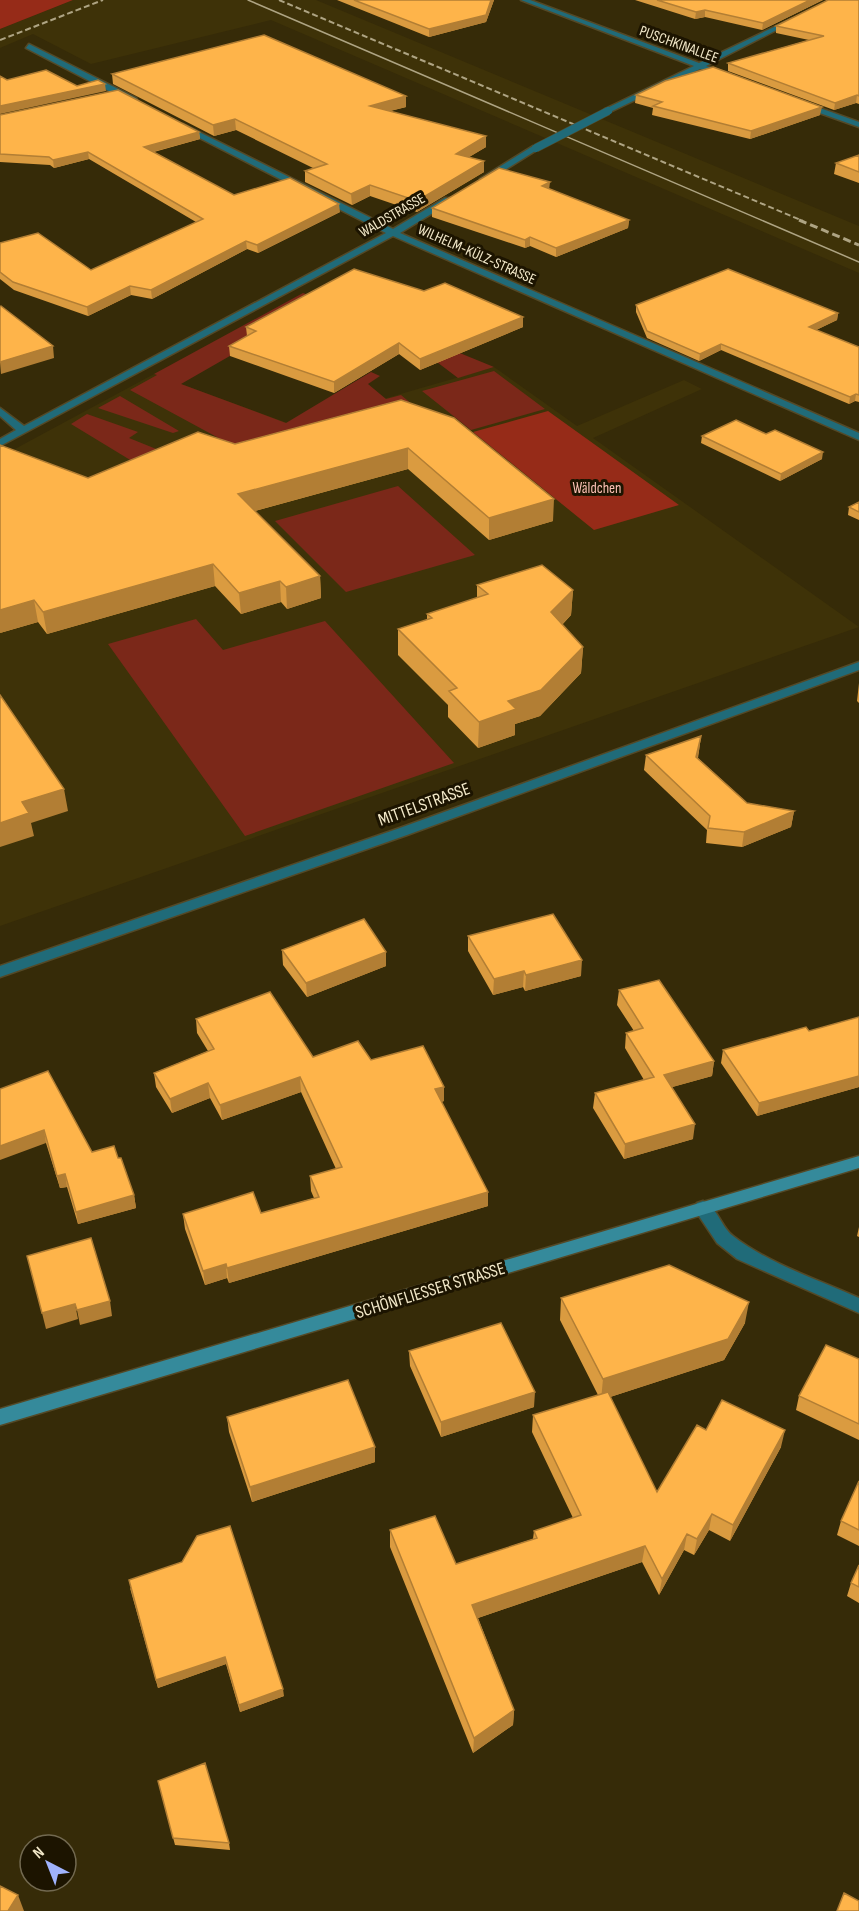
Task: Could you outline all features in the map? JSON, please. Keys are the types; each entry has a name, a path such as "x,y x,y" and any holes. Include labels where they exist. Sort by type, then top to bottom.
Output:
{"main road":[{"name":"SCHÖNFLIESSER STRASSE","path":"0,1417 859,1162"}],"street":[{"name":"PUSCHKINALLEE","path":"524,0 732,78"},
{"path":"474,185 536,148 802,15"},
{"path":"29,46 139,103"},
{"path":"108,95 119,93"},
{"path":"797,102 859,125"},
{"name":"WILHELM-KÜLZ-STRASSE","path":"169,119 393,233 859,437"},
{"name":"WALDSTRASSE","path":"0,443 393,233 454,197"},
{"path":"0,411 23,431"},
{"name":"MITTELSTRASSE","path":"0,972 423,824 859,666"},
{"path":"703,1208 723,1238 744,1254 859,1306"}],"shaded area":[{"path":"73,0 316,0 859,226 859,273 271,20 91,64 33,34 0,48 0,29"},
{"path":"303,293 317,298 256,341 181,384 286,423 371,372 380,376 368,384 386,399 401,395 419,410 250,455 130,390 157,375 154,374"},
{"path":"374,318 494,367 458,378 396,331"},
{"path":"494,367 577,426 684,380 702,389 593,438 859,627 0,926 0,457 154,374 293,425"},
{"path":"494,371 545,409 471,430 422,391"},
{"path":"120,396 179,431 173,433 98,408"},
{"path":"87,414 138,432 129,438 181,459 150,472 71,424"},
{"path":"398,486 475,555 346,592 275,521"},
{"path":"196,619 223,650 325,621 454,763 245,836 108,644"}],"green space":[{"path":"0,0 73,0 0,29"},
{"name":"Wäldchen","path":"548,411 679,505 594,530 473,432"}],"building":[{"path":"354,0 491,0 486,15 429,29"},
{"path":"657,0 810,0 763,23 705,10 696,12"},
{"path":"828,0 859,0 859,96 835,103 728,63 824,36 776,26"},
{"path":"264,35 406,96 370,106 486,136 456,154 484,161 417,201 370,185 351,194 305,171 327,164 235,119 213,125 112,74"},
{"path":"713,67 822,107 751,131 653,106 662,102 636,95 665,81"},
{"path":"46,70 77,86 98,80 105,84 0,106 0,76 7,80"},
{"path":"118,90 199,132 144,147 234,195 290,178 339,204 257,245 246,241 151,290 130,286 87,307 13,282 0,272 0,243 38,233 91,270 203,219 88,152 53,160 49,157 0,154 0,115"},
{"path":"859,155 859,172 836,163"},
{"path":"499,168 550,182 542,186 629,220 556,248 530,237 525,240 432,208"},
{"path":"354,269 424,291 445,283 523,317 420,359 399,343 334,382 229,346 256,331 246,327"},
{"path":"728,269 838,313 809,327 859,347 859,395 850,397 721,344 700,354 647,331 636,305"},
{"path":"1,306 53,346 0,362"},
{"path":"401,400 454,418 554,499 489,518 408,448 238,494 320,576 286,587 280,581 239,593 213,564 43,612 34,600 0,610 0,445 88,478 198,432 235,444"},
{"path":"736,420 766,434 775,430 823,452 781,474 702,436"},
{"path":"859,502 859,512 849,507"},
{"path":"542,565 573,590 551,612 583,647 541,690 508,701 516,709 479,722 449,691 457,688 398,629 432,618 427,614 488,594 477,585"},
{"path":"0,695 64,789 22,802 29,813 0,823"},
{"path":"701,736 696,757 747,803 794,811 744,832 708,828 710,816 646,755"},
{"path":"553,914 582,960 526,975 524,971 494,979 468,936"},
{"path":"364,919 386,952 306,983 282,950"},
{"path":"659,980 714,1061 664,1075 695,1124 625,1144 595,1093 654,1077 626,1033 643,1028 619,990"},
{"path":"270,992 313,1057 358,1041 371,1060 423,1046 444,1087 435,1089 488,1192 227,1268 226,1264 203,1271 183,1214 253,1192 261,1213 319,1197 310,1176 342,1167 300,1077 220,1105 208,1083 170,1099 154,1073 214,1049 196,1019"},
{"path":"859,1017 859,1076 759,1103 723,1050 806,1027 809,1031"},
{"path":"48,1071 92,1152 114,1146 118,1158 121,1158 134,1195 76,1212 65,1174 57,1176 44,1130 0,1146 0,1089"},
{"path":"91,1238 110,1301 77,1310 75,1304 42,1313 27,1256"},
{"path":"669,1265 749,1302 728,1339 603,1379 561,1298"},
{"path":"501,1323 535,1392 441,1422 409,1351"},
{"path":"826,1345 859,1359 859,1424 799,1396"},
{"path":"348,1380 375,1447 250,1487 227,1417"},
{"path":"608,1392 657,1492 697,1425 706,1430 722,1400 785,1430 733,1525 712,1514 697,1539 687,1534 662,1579 645,1546 472,1605 514,1710 474,1738 390,1530 435,1516 456,1564 537,1538 534,1531 581,1515 533,1415"},
{"path":"859,1481 859,1530 841,1521"},
{"path":"230,1526 283,1689 239,1705 225,1657 156,1680 129,1580 182,1562 197,1536"},
{"path":"859,1565 859,1587 851,1583"},
{"path":"205,1763 229,1843 173,1838 158,1781"},
{"path":"0,1886 18,1895 8,1911 0,1911"},
{"path":"844,1893 859,1901 859,1911 837,1911"}],"tram line":[{"path":"248,0 859,262"}],"railway":[{"path":"0,40 103,0"},
{"path":"279,0 803,221"},
{"path":"799,220 859,245"}]}
